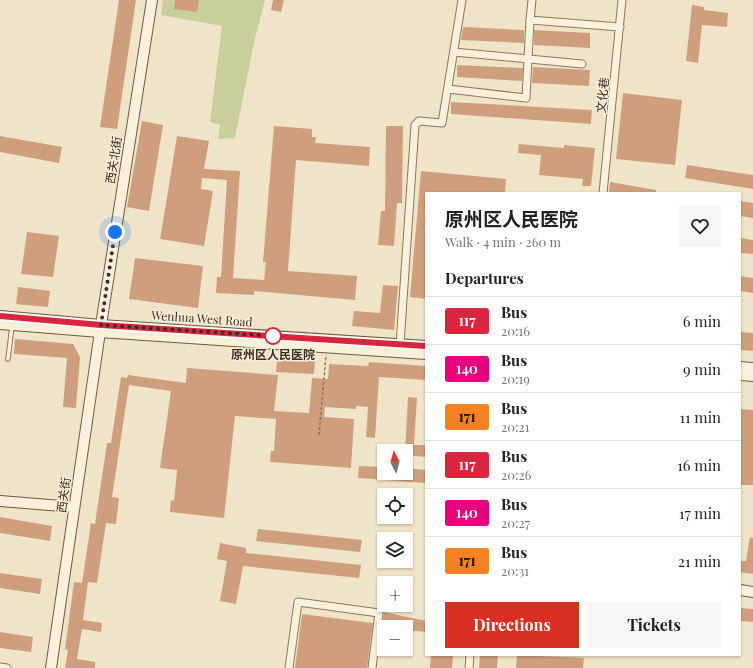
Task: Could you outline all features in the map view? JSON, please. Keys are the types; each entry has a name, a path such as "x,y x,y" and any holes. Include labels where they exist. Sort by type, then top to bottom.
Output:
{"main road":[{"name":"西关北街","path":"100,329 152,0"},
{"name":"Wenhua West Road","path":"0,316 100,329 425,354"},
{"name":"Wenhua West Road","path":"0,324 425,346"},
{"name":"西关街","path":"51,668 100,329"},
{"path":"741,367 753,368"},
{"path":"741,375 753,376"},
{"path":"0,501 74,507"},
{"path":"741,590 753,592"}],"street":[{"path":"400,344 415,125 419,121 442,123 462,0"},
{"path":"448,89 526,98 527,59 532,0"},
{"name":"文化巷","path":"603,192 622,0"},
{"path":"530,20 620,27"},
{"path":"454,52 582,64"},
{"path":"289,668 298,602 379,613 372,668"},
{"path":"469,668 470,656"},
{"path":"0,667 7,668"}],"lane":[{"path":"8,359 12,325"}],"path":[{"path":"319,435 327,347"}],"green space":[{"path":"163,0 265,0 255,38 235,138 218,139 220,125 210,122 222,26 161,15"}],"building":[{"path":"119,0 136,0 117,129 100,127"},
{"path":"175,0 199,0 197,12 174,9"},
{"path":"273,0 284,0 281,12 271,10"},
{"path":"692,5 704,7 704,10 728,13 727,27 702,25 698,63 686,61"},
{"path":"463,27 524,30 524,43 461,40"},
{"path":"534,30 590,33 590,48 534,45"},
{"path":"457,65 523,68 522,81 457,77"},
{"path":"533,67 590,70 589,86 532,83"},
{"path":"623,93 682,100 675,165 616,159"},
{"path":"451,102 592,110 591,124 451,114"},
{"path":"142,121 163,125 149,211 127,207"},
{"path":"274,126 312,129 312,137 316,137 315,143 370,147 369,166 296,160 288,271 357,276 355,300 254,291 254,295 216,293 217,277 221,277 227,180 202,178 201,189 213,191 204,246 160,239 177,136 209,141 204,169 240,171 233,278 264,280 266,262 263,262"},
{"path":"386,126 403,126 402,203 397,203 394,246 378,245 381,211 385,211"},
{"path":"0,136 62,147 59,163 0,152"},
{"path":"519,144 564,148 564,145 595,148 591,186 582,186 583,179 539,175 541,155 518,153"},
{"path":"687,165 753,175 753,189 685,178"},
{"path":"421,171 506,179 505,192 425,192 425,299 410,297"},
{"path":"610,182 656,190 656,192 609,192"},
{"path":"741,201 753,203 753,218 741,216"},
{"path":"27,232 59,236 53,277 21,274"},
{"path":"741,238 753,240 753,254 741,253"},
{"path":"135,258 203,266 198,308 129,299"},
{"path":"741,276 753,278 753,293 741,291"},
{"path":"383,285 398,286 394,330 352,326 354,311 380,313"},
{"path":"18,287 50,291 48,307 16,304"},
{"path":"741,332 753,333 753,351 741,350"},
{"path":"15,339 73,344 80,357 76,408 63,407 67,358 14,354"},
{"path":"277,358 315,361 314,374 276,372"},
{"path":"369,362 425,366 425,380 379,377 375,438 366,437 368,407 356,406 356,409 325,407 324,417 354,419 351,468 270,462 271,451 274,451 276,419 235,416 224,518 170,512 171,500 174,501 177,470 160,468 171,391 129,385 112,497 119,498 116,524 106,523 97,583 88,582 83,620 102,623 101,632 82,629 77,659 95,662 95,668 65,668 68,650 65,649 74,582 82,583 91,523 95,524 107,443 111,443 121,377 127,378 128,375 186,383 187,368 278,375 274,411 309,413 312,378 328,379 329,364 368,366"},
{"path":"408,397 417,398 414,445 425,445 425,457 413,456 413,444 405,444"},
{"path":"741,409 753,410 753,485 741,485"},
{"path":"359,466 377,467 377,479 358,478"},
{"path":"413,469 425,470 425,483 385,480 413,480"},
{"path":"0,517 52,526 50,541 0,533"},
{"path":"258,529 362,540 360,552 256,541"},
{"path":"750,537 753,538 753,574 741,572 741,561 746,561"},
{"path":"220,543 246,548 246,553 361,565 359,578 243,566 236,604 220,601 227,561 217,559"},
{"path":"0,573 42,579 40,594 0,588"},
{"path":"741,608 753,609 753,622 741,621"},
{"path":"384,612 425,621 425,632 413,631 413,620 383,620"},
{"path":"302,614 373,623 367,668 295,668"},
{"path":"0,632 33,637 31,652 0,648"},
{"path":"431,656 453,656 452,668 430,668"},
{"path":"480,656 498,656 497,668 479,668"},
{"path":"517,656 584,658 583,668 516,668"}],"bus line":[{"name":"117","path":"0,316 101,325 425,346"}],"place":[{"name":"原州区人民医院","path":"273,336"}],"route":[{"path":"115,232 101,325 273,336"}]}
